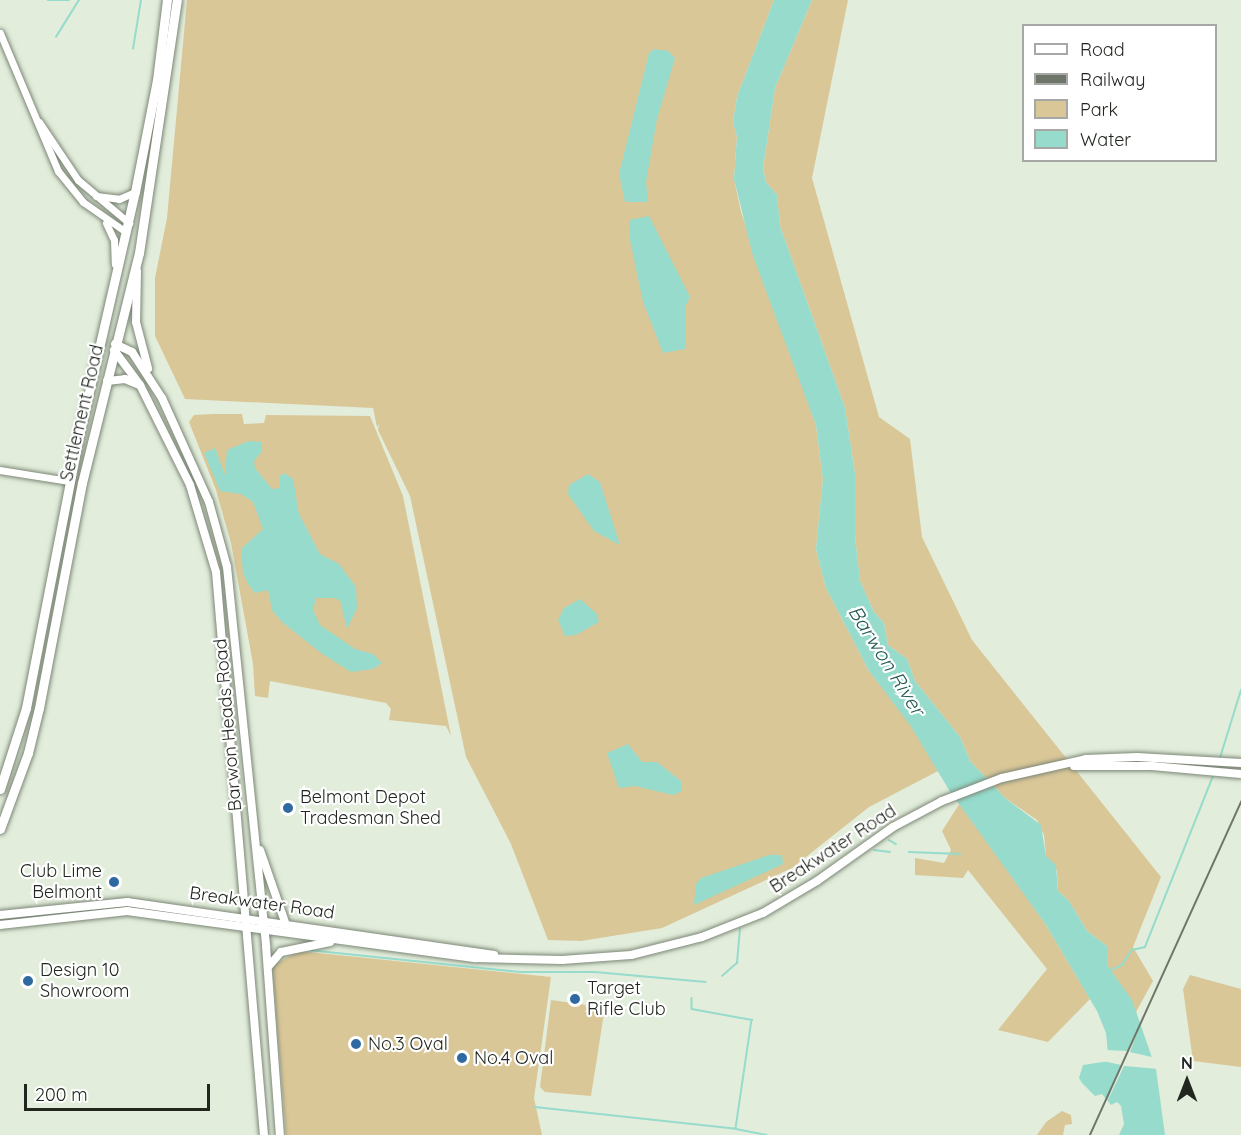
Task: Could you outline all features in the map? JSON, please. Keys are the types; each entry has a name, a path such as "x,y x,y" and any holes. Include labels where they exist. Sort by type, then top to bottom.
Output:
{"highway":[{"name":"Settlement Road","path":"0,789 31,681 69,481 128,227 158,80 167,0"},
{"name":"Settlement Road","path":"0,829 28,753 45,684 82,483 138,253 177,0"},
{"path":"128,227 141,234"},
{"path":"103,340 115,347"},
{"path":"69,481 82,483"},
{"path":"31,681 45,684"}],"main road":[{"path":"138,253 137,327 156,386"},
{"name":"Barwon Heads Road","path":"115,347 140,385 190,485 211,547 221,606 264,1135"},
{"name":"Barwon Heads Road","path":"115,347 130,351 156,386 209,502 227,567 268,968 280,1135"},
{"path":"106,381 123,378 140,385"},
{"path":"164,431 168,410"},
{"path":"230,721 241,701"},
{"name":"Breakwater Road","path":"0,915 127,911 466,957 562,960 631,955 723,930 799,893 923,810 973,788 1065,762 1110,758 1241,763"},
{"name":"Breakwater Road","path":"1022,773 1125,765 1241,774"},
{"path":"255,836 285,922"},
{"name":"Breakwater Road","path":"0,925 123,902 285,922 518,959"},
{"path":"268,968 271,959 281,952 340,940"}],"street":[{"path":"0,33 58,171 77,196 104,219 128,227"},
{"path":"32,109 67,167 91,194 128,227"},
{"path":"58,171 67,167"},
{"path":"91,194 119,199 135,192"},
{"path":"104,219 115,247 114,284"},
{"path":"0,470 69,481"}],"green space":[{"path":"187,0 774,0 737,97 733,122 737,137 734,179 741,212 816,425 823,479 816,549 826,588 869,671 911,725 938,771 869,807 792,868 662,928 581,941 548,940 511,844 466,757 410,496 378,430 379,424 377,427 373,408 185,399 155,336 155,278 167,218"},
{"path":"812,0 848,0 812,178 879,417 910,439 922,537 972,640 1161,877 1133,947 1153,981 1136,1012 1139,1025 1108,1050 1107,1042 1132,1001 1107,965 1107,946 1087,931 1069,901 1058,891 1057,871 1046,856 1044,835 1037,820 1005,798 970,761 960,737 915,681 907,659 888,645 884,623 874,612 860,581 855,537 855,474 845,408 780,226 777,195 766,182 763,168 775,88"},
{"path":"242,414 244,424 264,423 266,415 370,416 403,496 451,736 446,726 389,720 391,709 386,703 270,681 268,698 255,696 253,664 231,543 216,490 189,422 194,415"},
{"path":"960,803 1046,925 1090,999 1048,1042 998,1030 1047,969 968,870 963,878 915,875 915,858 944,863 951,850 942,831"},
{"path":"299,951 551,977 534,1098 542,1135 286,1135 272,966"},
{"path":"1190,975 1241,989 1241,1067 1193,1061 1183,989"},
{"path":"551,1000 601,1007 604,1013 591,1096 545,1092 540,1087"},
{"path":"1062,1111 1071,1115 1072,1124 1065,1125 1063,1135 1037,1135 1046,1122"}],"water":[{"name":"Barwon River","path":"774,0 812,0 775,88 763,168 766,182 777,195 780,226 845,408 855,474 855,537 860,581 874,612 884,623 888,645 907,659 915,681 960,737 970,761 1005,798 1041,825 1046,856 1056,865 1058,891 1069,901 1087,931 1107,946 1107,965 1132,1000 1156,1069 1165,1135 1119,1135 1124,1124 1121,1106 1117,1102 1111,1105 1102,1094 1095,1096 1082,1083 1079,1078 1083,1065 1109,1061 1106,1033 1097,1011 1046,925 949,790 910,725 869,671 826,588 816,549 823,479 816,425 753,256 734,179 737,137 733,122 737,97"},
{"path":"654,49 668,51 675,58 657,119 646,182 648,202 625,202 619,174 649,53"},
{"path":"649,216 690,297 685,307 685,349 663,353 643,302 630,240 629,220"},
{"path":"249,441 262,442 262,451 254,461 255,468 272,489 280,488 279,477 284,473 293,479 299,514 320,554 339,564 356,587 357,608 347,629 340,600 333,598 316,598 313,610 320,625 355,649 373,654 382,663 373,669 351,672 321,653 282,622 272,610 268,590 255,593 248,584 243,573 241,549 263,529 253,502 241,494 220,491 204,453 215,448 225,475 227,450"},
{"path":"588,474 600,482 620,545 594,531 568,494 569,485"},
{"path":"580,599 597,614 599,622 576,635 565,636 558,620 564,608"},
{"path":"628,744 642,762 657,762 682,782 682,791 673,795 635,786 619,788 607,753"},
{"path":"769,855 782,855 783,864 694,905 696,884 701,878"}],"pier":[{"path":"1141,1022 1130,1052 1156,1058 1158,1069 1124,1066 1106,1104 1121,1065 1103,1061 1105,1050 1128,1051"}],"waterway":[{"path":"48,0 69,0"},
{"path":"56,37 79,0"},
{"path":"133,49 141,0"},
{"path":"1220,758 1241,690"},
{"path":"1109,971 1122,965 1132,950 1145,947 1214,774"},
{"path":"889,840 896,844"},
{"path":"874,850 890,852"},
{"path":"909,852 960,854"},
{"path":"722,976 737,963 740,929"},
{"path":"308,950 520,972 595,972 706,982"},
{"path":"692,998 692,1009 752,1020 736,1129 766,1135"},
{"path":"535,1107 736,1129"}],"railway":[{"path":"1090,1135 1241,802"}],"place":[{"name":"Belmont Depot Tradesman Shed","path":"288,808"},
{"name":"Club Lime Belmont","path":"114,882"},
{"name":"Design 10 Showroom","path":"28,981"},
{"name":"Target Rifle Club","path":"575,999"},
{"name":"No.3 Oval","path":"356,1044"},
{"name":"No.4 Oval","path":"462,1058"}]}
